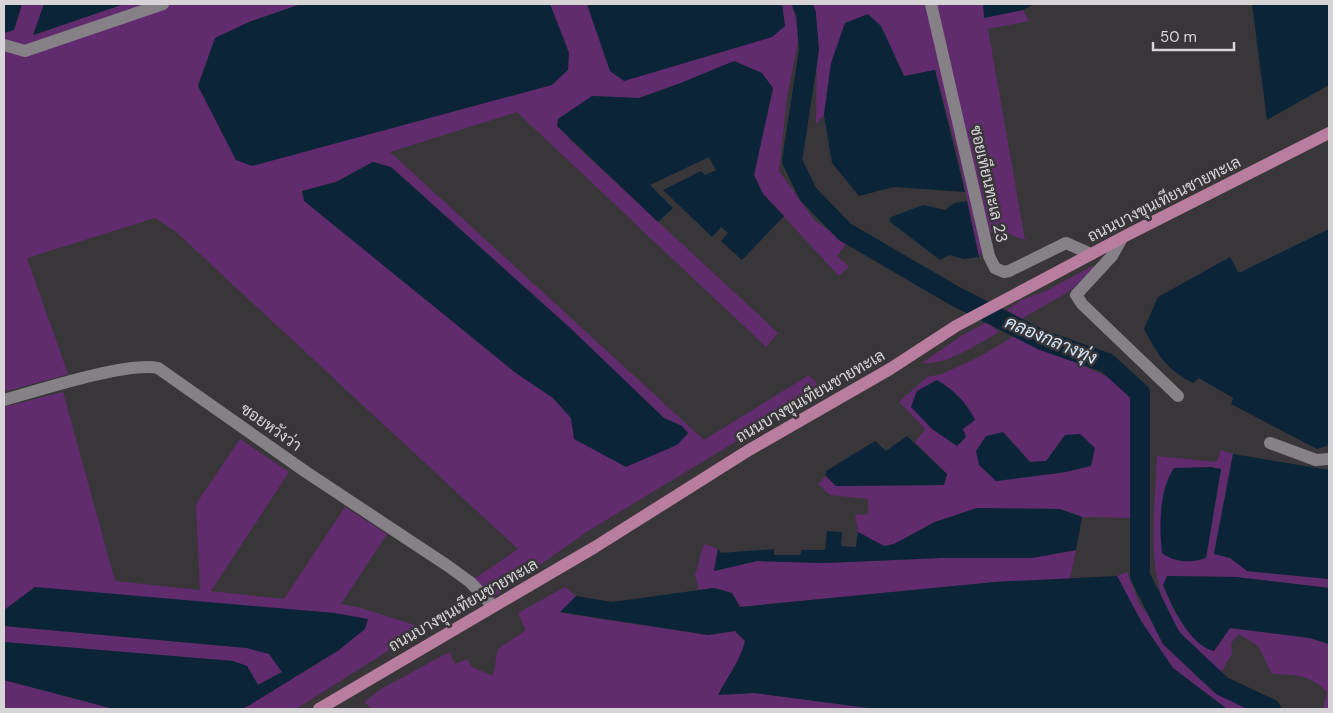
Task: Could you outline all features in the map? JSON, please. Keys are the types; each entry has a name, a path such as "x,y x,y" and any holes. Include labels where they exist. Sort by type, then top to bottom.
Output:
{"main road":[{"name":"ถนนบางขุนเทียนชายทะเล","path":"319,709 595,546 749,450 890,369 956,326 1091,254 1329,133"}],"street":[{"path":"4,44 25,51 164,4"},
{"name":"ซอยเทียนทะเล 23","path":"930,4 989,256 995,268 1004,272 1009,271 1066,243 1091,254"},
{"path":"1122,238 1112,256 1076,295 1082,304 1178,396"},
{"name":"ซอยหวังว่า","path":"4,400 48,387 131,368 158,368 306,472 448,566 470,582 492,606"},
{"path":"1270,443 1316,460 1329,459"}],"shaded area":[{"path":"22,4 44,4 34,35 124,4 301,4 249,22 216,38 198,85 236,160 569,53 550,4 587,4 610,71 784,8 782,4 793,4 801,28 787,96 779,171 815,221 847,243 837,256 849,266 839,276 763,194 754,175 773,88 678,84 639,98 592,96 569,139 778,333 766,347 517,112 390,152 704,440 809,375 817,384 811,396 588,531 494,597 474,579 518,549 175,231 155,218 27,258 68,374 4,392 4,33 14,30","holes":["373,162 391,167 569,327 664,418 682,426 574,439 571,418 553,398 516,373 305,201 302,191 336,182"]},
{"path":"807,4 983,4 985,17 1023,10 1029,21 988,29 1025,240 993,228 979,257 957,152 935,70 904,76 881,26 831,63 824,115 816,124 817,47"},
{"path":"1092,266 1094,268 1070,291 1021,319 1007,310 1021,300 1046,291"},
{"path":"987,322 999,332 952,357 932,363 922,363 961,336"},
{"path":"1016,335 1125,385 1132,406 1133,518 1082,517 1060,509 977,508 935,522 894,544 884,546 858,532 855,515 868,514 868,499 830,495 818,484 826,476 836,486 944,485 947,474 915,442 925,429 899,402 927,377 942,374 979,357","holes":["1003,432 1030,462 1046,461 1066,472 997,481"]},
{"path":"63,392 115,581 200,590 196,504 240,439 289,472 211,591 284,599 345,507 387,534 341,604 361,608 424,628 296,709 243,709 339,650 4,610 4,407"},
{"path":"1221,450 1233,454 1214,554 1230,558 1248,571 1329,579 1329,588 1236,577 1168,576 1163,585 1175,613 1214,651 1230,628 1310,638 1329,644 1329,709 1323,709 1327,692 1320,686 1302,677 1272,674 1258,646 1239,634 1231,643 1232,654 1220,674 1194,649 1175,625 1163,600 1157,575 1154,549 1157,456 1217,462","holes":["1174,468 1221,469 1206,558"]},
{"path":"704,544 718,549 714,571 757,561 824,563 941,558 1032,558 1076,550 1070,579 995,582 740,607 732,593 714,588 699,590 695,575"},
{"path":"1127,572 1140,605 1198,678 1233,701 1252,709 1227,709 1173,668 1141,621 1117,576"},
{"path":"565,587 576,596 561,613 708,635 735,631 745,641 737,662 719,695 754,693 876,709 371,709 365,702 381,689 449,652 455,664 467,659 472,667 493,676 498,649 526,630 518,613"},
{"path":"4,626 247,648 269,654 282,672 258,685 247,666 233,661 4,642"},
{"path":"4,680 114,709 4,709"}],"water":[{"path":"4,4 22,4 14,30 4,33"},
{"path":"44,4 124,4 33,35"},
{"path":"301,4 550,4 569,53 568,70 552,85 252,166 236,160 198,86 215,38 249,22"},
{"path":"587,4 782,4 785,26 772,37 624,81 610,71"},
{"path":"983,4 1034,4 1023,10 984,18"},
{"path":"1252,4 1329,4 1329,85 1267,120"},
{"path":"868,14 881,26 904,76 935,70 965,192 894,187 859,196 832,163 824,115 831,63 845,23"},
{"path":"734,61 762,73 773,88 754,175 763,194 784,216 742,260 721,241 728,233 721,227 712,237 663,190 701,171 705,175 716,170 709,157 650,185 673,208 658,222 557,126 558,119 592,96 639,98"},
{"path":"373,162 391,167 569,327 664,418 682,426 688,433 677,445 626,467 574,439 571,418 553,398 516,373 304,201 302,191 336,182"},
{"path":"967,201 979,257 964,259 949,255 940,260 889,221 891,217 923,205 945,210 954,203"},
{"path":"1329,229 1329,445 1317,449 1231,404 1233,398 1199,378 1193,383 1176,373 1158,354 1144,329 1158,297 1230,257 1238,272 1241,272"},
{"path":"937,380 959,397 975,420 963,429 966,437 957,446 932,429 911,407 917,391"},
{"path":"1003,432 1030,462 1046,461 1065,435 1080,434 1095,448 1091,466 1066,472 996,481 979,465 976,451 986,436"},
{"path":"907,436 947,474 944,485 836,486 826,476 826,471 875,441 886,451"},
{"path":"1233,454 1329,470 1329,579 1247,571 1230,558 1214,554"},
{"path":"1211,467 1221,469 1206,558 1195,561 1172,559 1162,553 1160,532 1161,509 1169,477 1174,468"},
{"path":"977,508 1060,509 1082,517 1076,550 1032,558 941,558 824,563 757,561 714,571 718,549 721,553 774,549 774,555 800,555 802,550 825,550 827,531 842,532 841,546 856,547 858,532 884,546 894,544 935,522"},
{"path":"1117,576 1141,621 1173,668 1227,709 876,709 754,693 718,695 737,662 745,641 735,631 708,635 560,612 576,596 612,602 714,588 732,593 740,607 995,582"},
{"path":"1167,576 1236,577 1329,588 1329,644 1310,638 1230,628 1214,651 1205,648 1197,642 1183,624 1171,603 1163,585"},
{"path":"35,587 335,613 368,619 365,629 339,650 243,709 114,709 4,680 4,642 233,661 247,666 258,685 282,672 269,654 247,648 4,626 4,610"}],"waterway":[{"name":"คลองกลางทุ่ง","path":"802,4 806,14 809,50 792,161 808,194 845,232 955,296 1042,340 1107,363 1140,393 1140,576 1171,638 1222,686 1271,709"}]}
